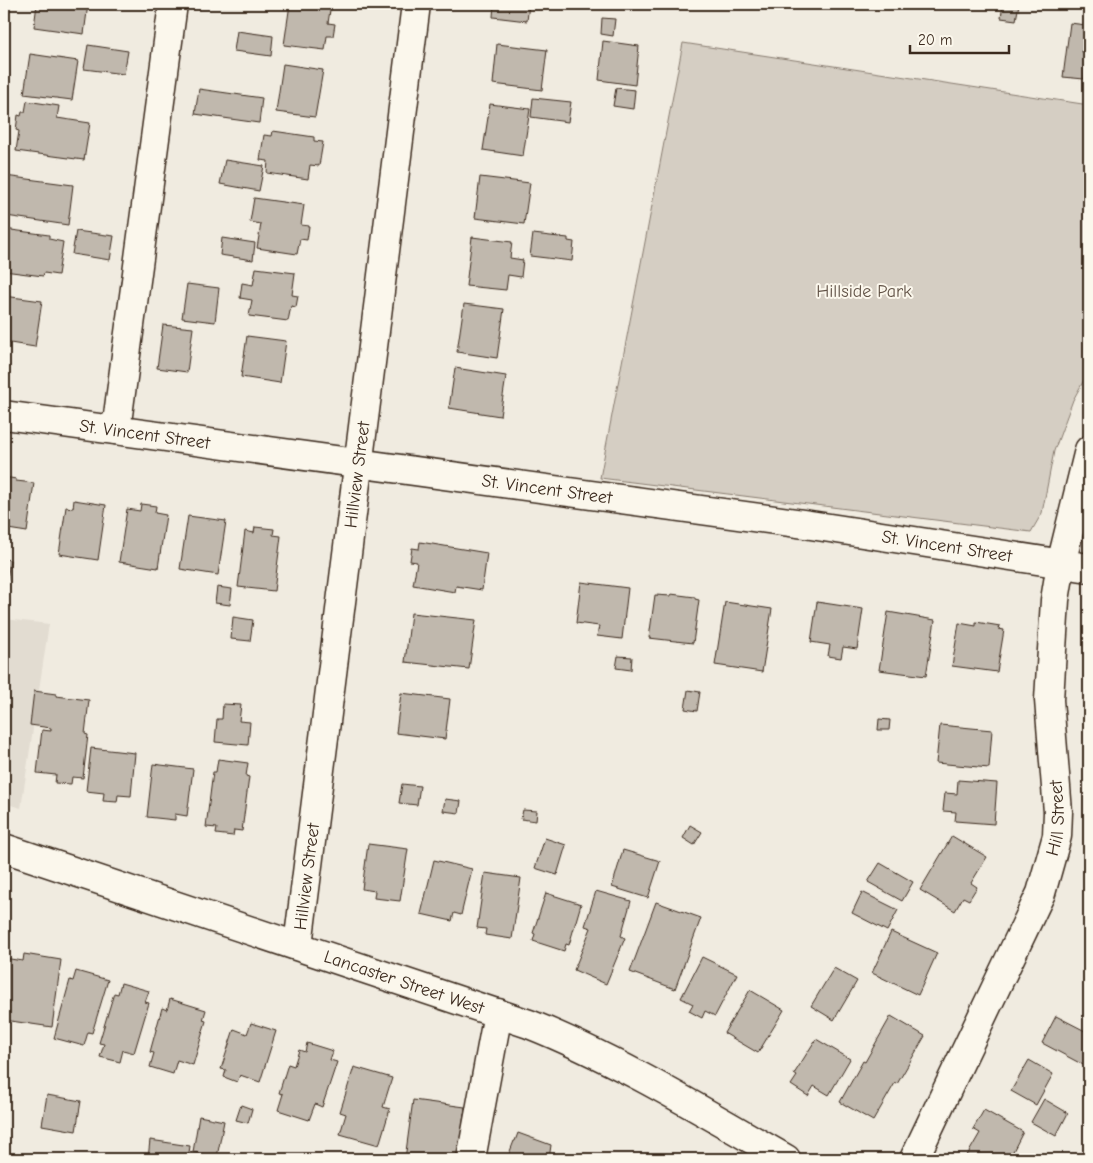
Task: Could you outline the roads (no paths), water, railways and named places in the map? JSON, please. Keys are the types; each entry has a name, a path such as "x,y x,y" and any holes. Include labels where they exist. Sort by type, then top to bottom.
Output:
{"street":[{"path":"116,430 173,4"},
{"name":"Hillview Street","path":"298,946 416,4"},
{"name":"St. Vincent Street","path":"4,415 804,524 1089,568"},
{"name":"Hill Street","path":"914,1159 1041,893 1058,836 1058,812 1049,700 1054,614 1061,564 1089,450"},
{"name":"Lancaster Street West","path":"4,848 498,1013 571,1041 615,1062 786,1159"},
{"path":"471,1159 498,1013"}],"park label":[{"name":"Hillside Park","path":"864,291"}]}
